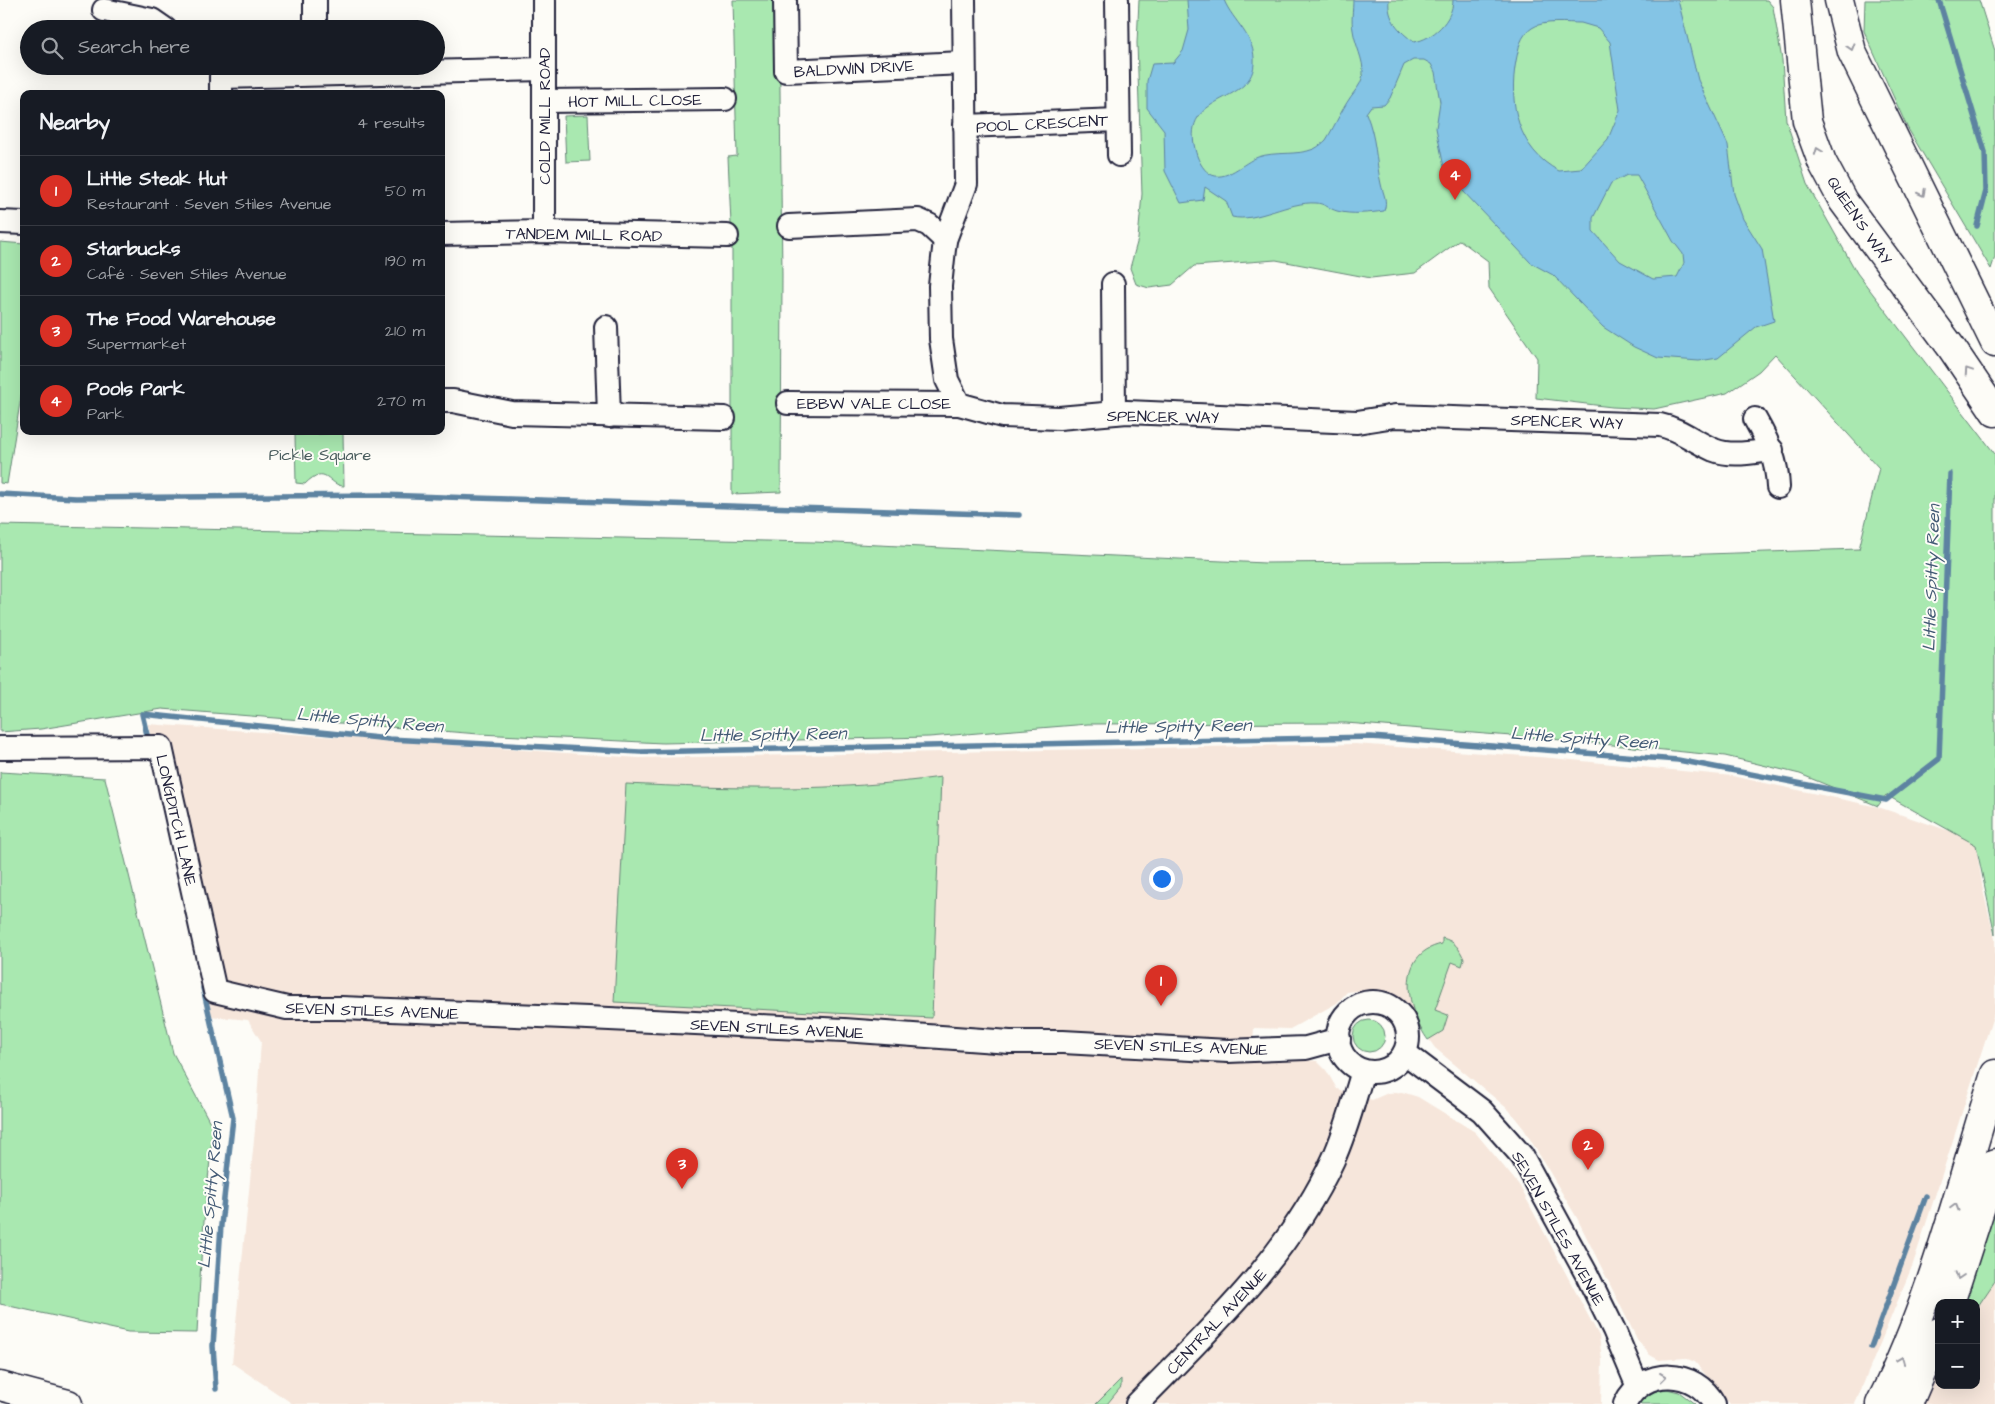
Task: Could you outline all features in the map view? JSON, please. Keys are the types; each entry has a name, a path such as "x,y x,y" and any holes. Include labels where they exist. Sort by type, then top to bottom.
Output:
{"main road":[{"name":"QUEEN'S WAY","path":"1796,0 1807,122 1822,162 1843,201 1952,347 1995,412"},
{"path":"1839,0 1855,60 1995,343"},
{"path":"1880,1404 1927,1295 1995,1074"},
{"path":"1951,1299 1995,1163"},
{"path":"1908,1404 1935,1341"},
{"path":"0,1386 68,1404"}],"street":[{"path":"315,0 315,20"},
{"name":"COLD MILL ROAD","path":"544,0 544,232"},
{"name":"BALDWIN DRIVE","path":"785,0 786,71 964,63"},
{"path":"959,404 947,380 941,339 940,286 945,240 966,184 964,0"},
{"name":"POOL CRESCENT","path":"1117,0 1119,154"},
{"path":"104,10 152,20"},
{"path":"445,69 544,69"},
{"path":"217,79 261,75"},
{"name":"HOT MILL CLOSE","path":"544,101 726,99"},
{"name":"POOL CRESCENT","path":"966,126 1118,120"},
{"path":"789,226 918,220 929,225 945,240"},
{"path":"0,222 20,223"},
{"name":"TANDEM MILL ROAD","path":"445,234 544,232 727,236"},
{"path":"1113,284 1114,413"},
{"path":"606,327 609,416"},
{"path":"445,401 512,413 724,418"},
{"name":"EBBW VALE CLOSE","path":"788,403 959,404"},
{"name":"SPENCER WAY","path":"959,404 1002,416 1059,418 1114,413 1356,422 1395,416 1660,424 1674,428 1714,450 1732,454 1772,450"},
{"path":"1755,419 1772,450 1778,468 1778,486"},
{"name":"LONGDITCH LANE","path":"0,748 161,747 215,991"},
{"name":"SEVEN STILES AVENUE","path":"215,991 287,1008 341,1008 844,1030 1010,1042 1063,1042 1228,1051 1306,1048 1339,1039"},
{"path":"1364,1004 1383,1004 1396,1011 1405,1023 1408,1033 1405,1053 1392,1067 1383,1071 1363,1071 1346,1059 1339,1039 1343,1021 1348,1013 1364,1004"},
{"name":"SEVEN STILES AVENUE","path":"1405,1053 1482,1112 1522,1156 1586,1273 1614,1330 1632,1395 1651,1379 1666,1376 1680,1377 1694,1382 1706,1392 1714,1404"},
{"name":"CENTRAL AVENUE","path":"1137,1404 1239,1300 1274,1257 1311,1200 1333,1160 1363,1071"}],"shaded area":[{"path":"148,724 639,758 1355,744 1552,758 1732,776 1878,807 1962,835 1976,845 1983,890 1995,939 1995,1010 1913,1264 1855,1404 1730,1404 1695,1362 1685,1358 1659,1360 1650,1355 1638,1341 1577,1218 1524,1129 1509,1110 1435,1048 1412,1016 1395,998 1365,990 1347,992 1337,1003 1290,1029 1254,1028 1252,1056 1317,1061 1326,1070 1337,1089 1372,1100 1388,1093 1402,1092 1418,1097 1475,1132 1519,1185 1599,1336 1602,1360 1601,1404 293,1404 232,1363 255,1130 261,1041 248,1020 210,1016"},
{"path":"1995,1280 1995,1404 1923,1404 1935,1379 1935,1389 1980,1389 1980,1302"}],"green space":[{"path":"733,0 779,0 782,275 781,492 732,494 732,246 728,157 737,156"},
{"path":"1139,0 1767,0 1773,7 1782,60 1786,120 1807,184 1857,273 1995,454 1995,935 1976,845 1886,795 1878,806 1800,774 1725,756 1562,740 1346,723 1088,724 929,737 663,743 479,734 162,709 41,729 0,732 0,525 814,542 1265,563 1492,561 1859,549 1879,468 1775,354 1759,371 1727,393 1654,409 1612,407 1536,398 1537,358 1489,288 1488,261 1460,240 1415,273 1371,278 1276,260 1194,266 1172,285 1149,288 1136,284 1130,268 1138,239 1142,194 1137,43"},
{"path":"1865,0 1979,0 1995,51 1995,257 1991,269 1907,127 1864,31"},
{"path":"588,115 590,161 566,162 564,116"},
{"path":"0,242 20,244 20,403 7,484 0,483"},
{"name":"Pickle Square","path":"295,435 343,435 344,486 334,483 323,475 312,478 305,484 296,483"},
{"path":"0,772 105,778 173,1053 213,1128 202,1243 197,1333 128,1332 0,1304"},
{"path":"941,777 932,1018 614,1002 626,784 784,788 862,785"},
{"path":"1442,938 1456,946 1464,959 1462,966 1452,962 1435,1010 1448,1015 1443,1031 1428,1040 1415,1014 1409,985 1411,971 1417,959 1427,950 1442,944"},
{"path":"1369,1020 1375,1021 1380,1025 1384,1030 1384,1042 1380,1047 1375,1051 1369,1052 1363,1051 1358,1047 1354,1042 1353,1036 1354,1030 1358,1025 1363,1021"},
{"path":"1995,1196 1995,1281 1980,1303 1980,1299 1959,1299"},
{"path":"1121,1379 1121,1387 1107,1404 1096,1404"},
{"path":"1667,1389 1679,1392 1695,1404 1637,1404 1655,1391"}],"water":[{"path":"1187,0 1224,0 1248,37 1254,54 1254,64 1250,77 1242,87 1207,108 1198,118 1193,131 1195,149 1202,166 1210,174 1222,176 1258,157 1307,151 1316,148 1326,140 1363,77 1362,63 1352,26 1353,0 1389,0 1392,19 1403,33 1414,42 1428,37 1441,27 1450,15 1453,0 1678,0 1698,80 1728,145 1734,194 1743,219 1762,249 1774,321 1756,327 1718,358 1699,361 1658,358 1634,347 1603,327 1553,275 1531,263 1445,172 1436,128 1440,102 1435,72 1431,64 1424,60 1413,60 1404,65 1390,98 1384,105 1371,106 1366,113 1372,132 1385,200 1384,211 1348,213 1337,211 1319,203 1306,203 1262,215 1241,218 1232,217 1226,201 1205,187 1203,200 1181,203 1165,171 1164,130 1147,108 1147,81 1152,64 1173,63 1183,51 1189,30","holes":["1563,22 1581,23 1598,28 1610,42 1620,110 1608,139 1581,169 1559,171 1545,162 1534,151 1525,138 1519,124 1515,109 1514,93 1516,61 1522,38 1537,25","1627,175 1637,175 1673,241 1683,254 1684,263 1677,277 1653,279 1620,261 1593,231 1593,218 1611,183"]}],"waterway":[{"name":"Little Spitty Reen","path":"1939,0 1985,152 1986,191 1977,226"},
{"name":"Little Spitty Reen","path":"148,739 142,714 389,739 640,752 1371,737 1678,760 1886,800 1939,759 1950,474"},
{"path":"0,494 76,498 380,495 1019,515"},
{"name":"Little Spitty Reen","path":"203,988 233,1118 221,1225 213,1346 216,1389"},
{"path":"1871,1347 1926,1196"}],"place":[{"name":"Pools Park","path":"1455,200"},
{"name":"Little Steak Hut","path":"1161,1006"},
{"name":"Starbucks","path":"1588,1170"},
{"name":"The Food Warehouse","path":"682,1189"}]}
